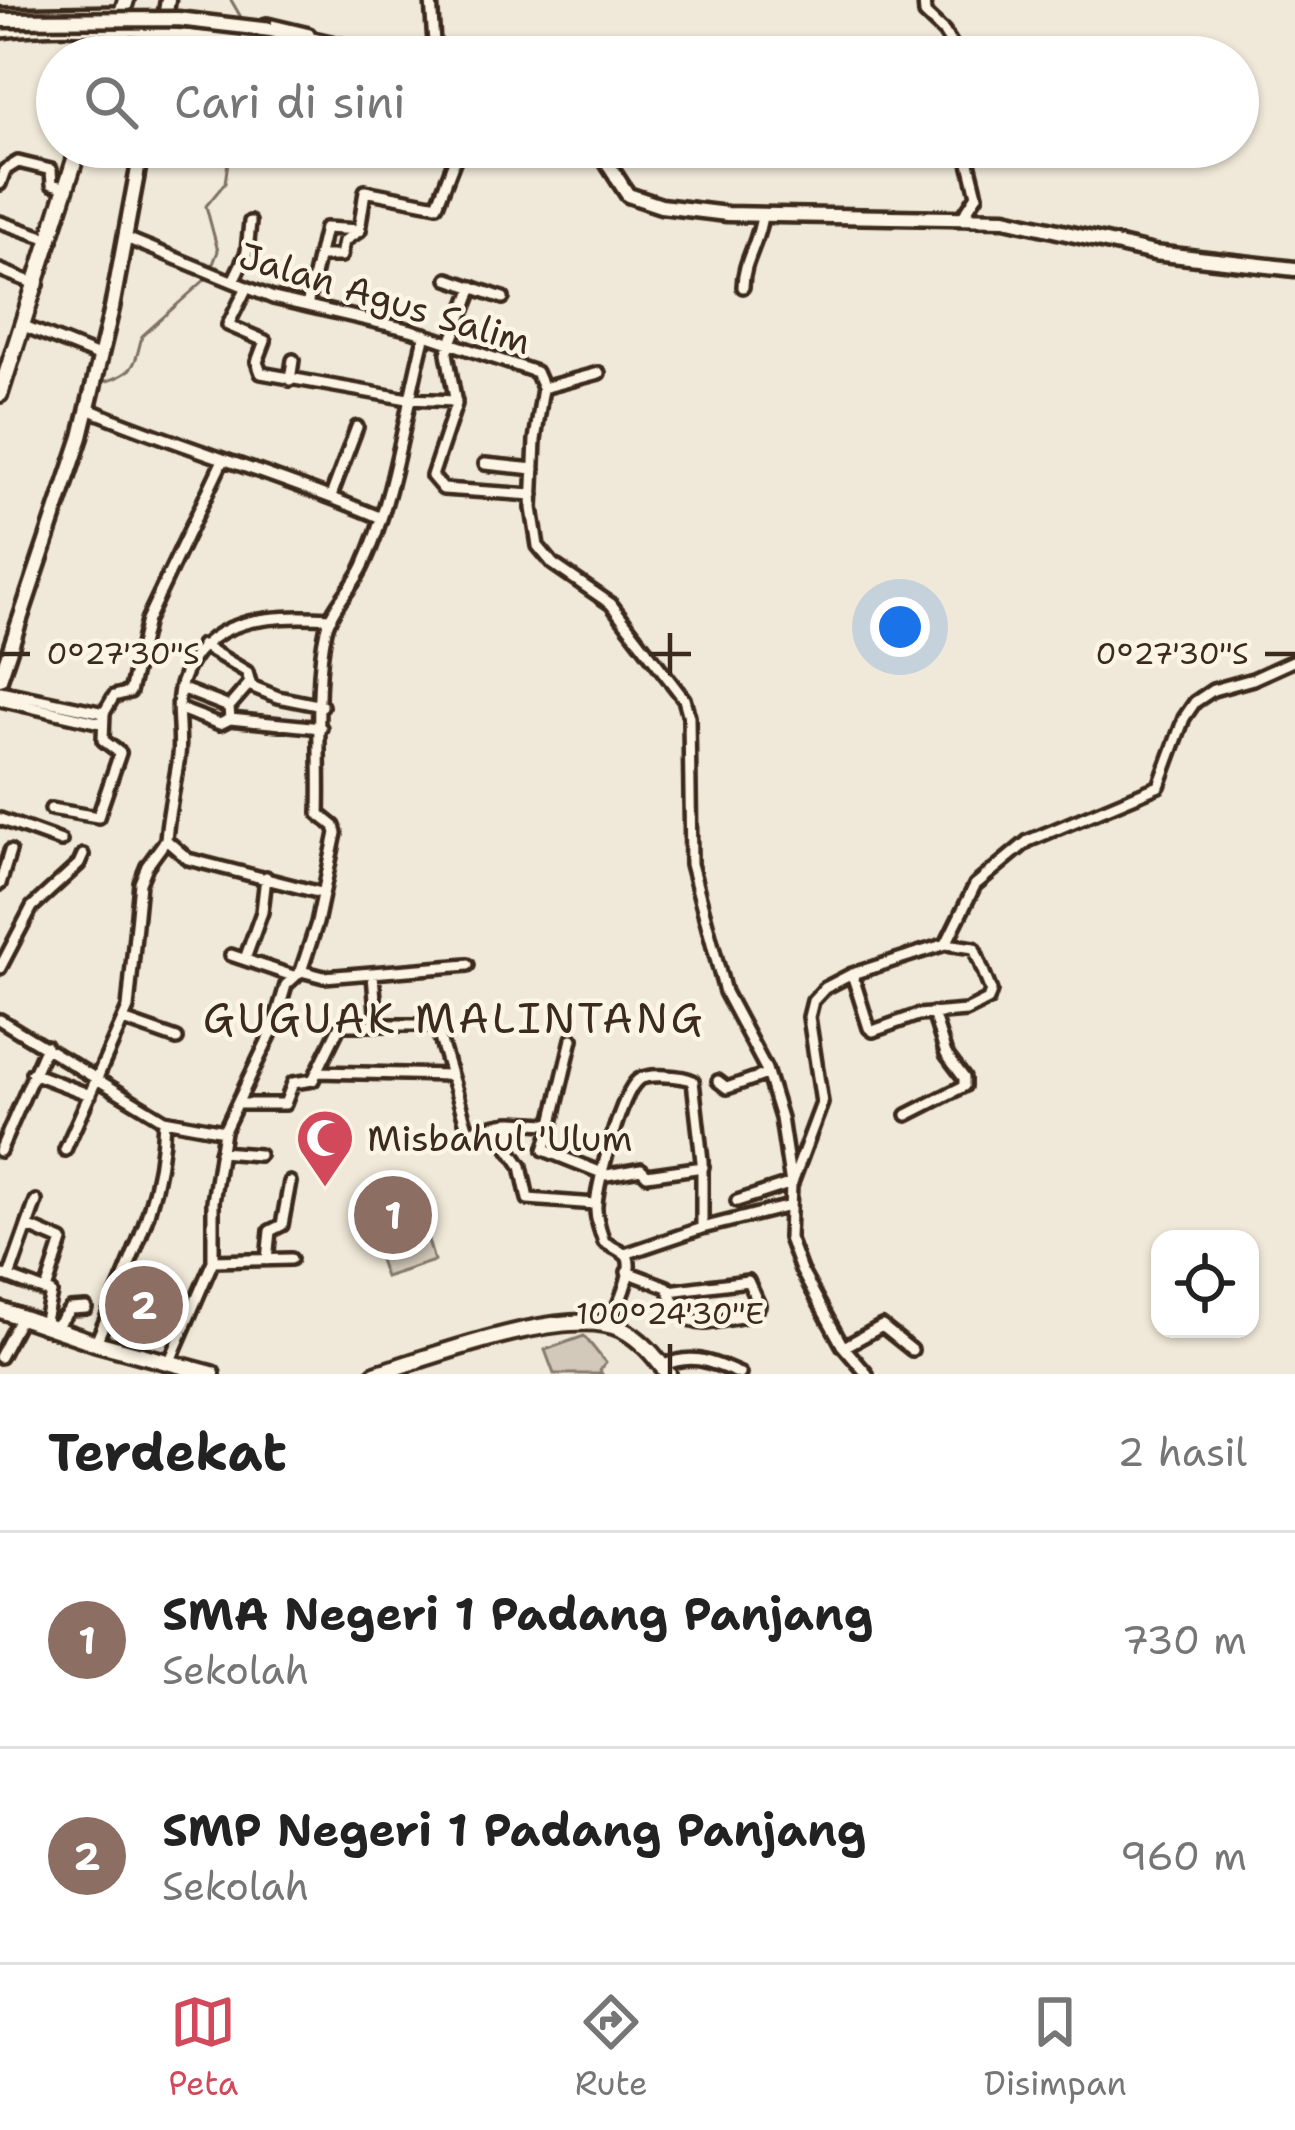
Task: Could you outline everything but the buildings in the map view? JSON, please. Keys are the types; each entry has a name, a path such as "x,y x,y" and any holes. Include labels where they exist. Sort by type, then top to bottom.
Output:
{"highway":[{"path":"114,36 124,6"},
{"path":"0,394 8,348 24,326 73,168"},
{"path":"0,1310 161,1366 212,1374"},
{"path":"375,1374 566,1322 609,1325 642,1343 665,1370"}],"main road":[{"path":"162,36 167,6"},
{"path":"0,22 187,20 291,36"},
{"path":"0,679 4,652 88,409 138,168"},
{"path":"609,168 619,185 643,202 727,214 1005,219 1154,253 1295,269"}],"street":[{"path":"431,0 434,36"},
{"path":"924,0 925,14 947,36"},
{"path":"0,22 124,6"},
{"path":"167,6 287,27 309,36"},
{"path":"0,22 32,28 227,36"},
{"path":"0,184 5,170 20,162 36,166"},
{"path":"46,168 50,169 52,184 67,188"},
{"path":"320,256 341,256 344,241 360,230 365,191 437,205 451,168"},
{"path":"962,218 977,195 970,168"},
{"path":"743,287 743,266 760,238 762,214"},
{"path":"233,281 247,252 250,222"},
{"path":"0,223 52,240"},
{"path":"307,305 325,228 360,230"},
{"name":"Jalan Agus Salim","path":"126,238 247,287 452,341 528,367 539,376 543,388 532,495 534,536 544,555 611,604 687,707 691,864 725,992 767,1074 781,1118 791,1184 789,1238 801,1270 844,1347 867,1374"},
{"path":"0,270 38,285"},
{"path":"448,279 503,298"},
{"path":"247,287 228,325 265,341 257,362 261,373 408,399 456,401"},
{"path":"473,287 447,352 456,401 432,470 436,484 448,490 532,495"},
{"path":"24,326 101,357"},
{"path":"161,1366 213,1261 213,1202 224,1131 317,923 336,833 319,814 322,653 331,618 363,567 404,434 425,334"},
{"path":"290,380 293,360"},
{"path":"543,388 599,373"},
{"path":"88,409 379,517"},
{"path":"331,496 357,427"},
{"path":"51,809 98,817 120,753 103,740 102,718 114,696 130,692 147,620 222,462"},
{"path":"485,464 534,469"},
{"path":"65,1150 123,1020 131,988 140,883 166,839 179,753 180,688 202,645 224,631 265,616 331,618"},
{"path":"180,709 220,724 249,684 246,671 202,645"},
{"path":"946,944 975,885 1028,841 1159,786 1184,718 1195,702 1213,690 1295,660"},
{"path":"249,684 278,698 322,706"},
{"path":"180,688 229,713 321,728"},
{"path":"0,696 102,718"},
{"path":"0,819 61,841"},
{"path":"166,839 188,859 321,892"},
{"path":"0,884 10,851"},
{"path":"0,968 32,907 83,855"},
{"path":"245,959 262,912 266,877"},
{"path":"737,1201 791,1184 822,1102 810,1009 825,988 852,974 946,944 974,948 991,995 966,1011 933,1013 873,1031 868,1028 852,974"},
{"path":"231,955 324,977 468,965"},
{"path":"374,975 377,1023"},
{"path":"908,1115 964,1086 964,1078 946,1054 933,1013"},
{"path":"0,1020 164,1120 224,1131"},
{"path":"123,1020 177,1039"},
{"path":"237,1104 283,1105 293,1083 311,1082 337,1028 344,1023 438,1026 466,1130 509,1122 551,1127"},
{"path":"572,1039 543,1149 604,1174 641,1168 647,1175 703,1166"},
{"path":"0,1148 46,1046"},
{"path":"317,1072 450,1075"},
{"path":"32,1073 90,1095"},
{"path":"718,1081 727,1088 767,1074"},
{"path":"702,1228 703,1166 691,1079 642,1078 616,1120 596,1204 604,1242 626,1254 702,1228 790,1206"},
{"path":"96,1343 154,1203 163,1165 164,1120"},
{"path":"509,1122 508,1147 521,1166 528,1199 596,1204"},
{"path":"220,1152 259,1155"},
{"path":"268,1260 270,1231 282,1225 290,1182"},
{"path":"36,1201 4,1276 52,1296 49,1326"},
{"path":"27,1226 62,1241 46,1290"},
{"path":"609,1325 623,1295 626,1254"},
{"path":"213,1261 291,1259"},
{"path":"627,1272 669,1291 748,1281 759,1305 752,1315 693,1322 678,1314 669,1291"},
{"path":"49,1326 70,1309 86,1308"},
{"path":"0,1357 22,1316"},
{"path":"844,1347 883,1326 912,1350"},
{"path":"665,1370 680,1358 697,1357 740,1374"},
{"path":"425,1359 432,1374"}],"shaded area":[{"path":"418,1205 434,1261 385,1277 377,1254 410,1243 400,1211"},
{"path":"584,1336 606,1363 602,1374 554,1374 545,1350"}],"waterway":[{"path":"231,0 242,19"},
{"path":"100,383 127,372 142,336 208,277 218,251 206,206 225,183 227,168"}],"place":[{"name":"Misbahul 'Ulum","path":"325,1189"},
{"name":"SMA Negeri 1 Padang Panjang","path":"393,1215"},
{"name":"SMP Negeri 1 Padang Panjang","path":"144,1305"}],"district":[{"name":"GUGUAK MALINTANG","path":"454,1018"}]}
